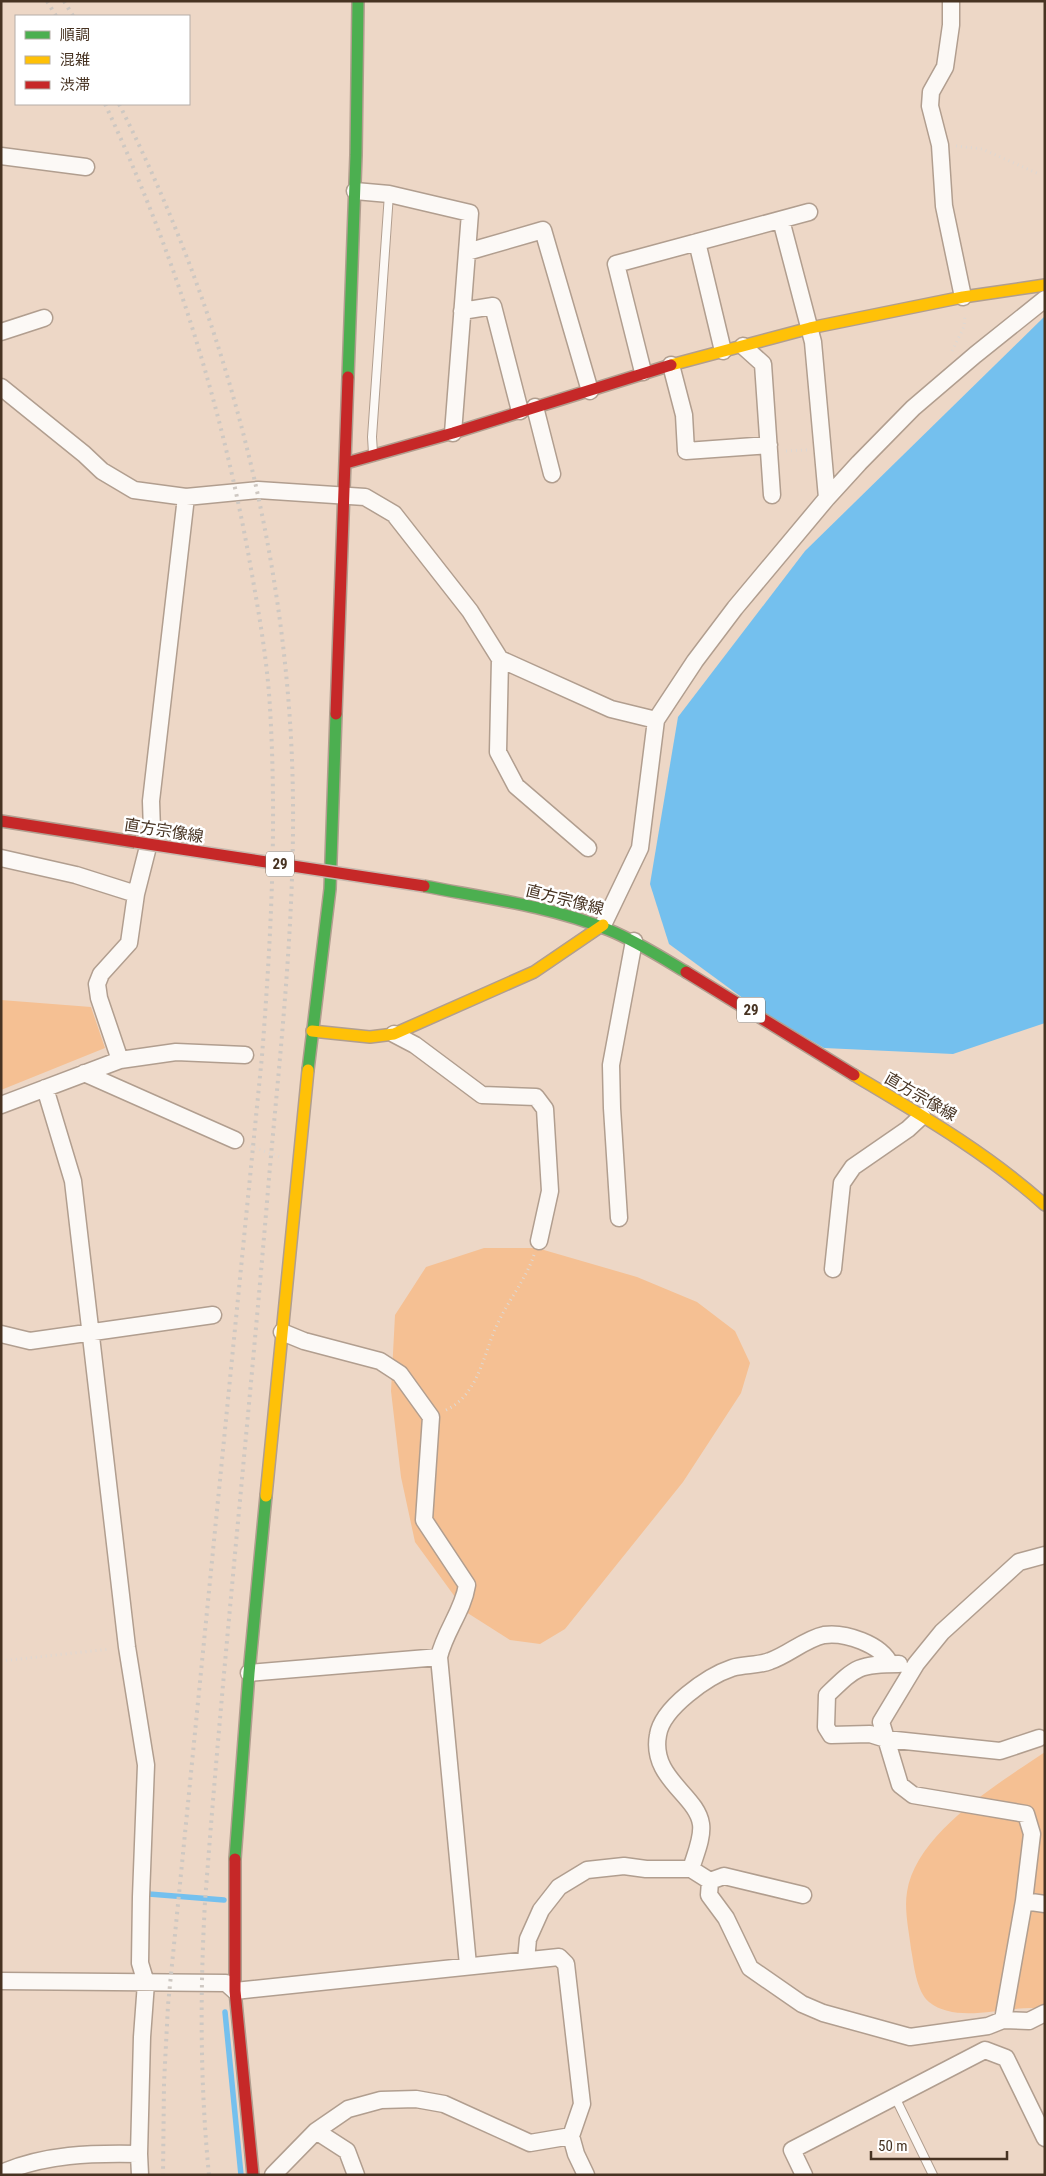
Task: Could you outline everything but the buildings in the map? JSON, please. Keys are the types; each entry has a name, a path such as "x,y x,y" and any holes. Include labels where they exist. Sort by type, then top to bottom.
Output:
{"street":[{"path":"253,2175 234,1991 234,1871 249,1673 282,1332 312,1031 330,889 355,191 358,1"},
{"path":"950,1 951,26 945,67 932,92 930,106 940,145 944,206 962,297"},
{"path":"1,156 86,167"},
{"path":"355,191 388,194 470,213 453,433"},
{"path":"643,372 616,264 809,212"},
{"path":"781,220 814,342 827,498"},
{"path":"467,252 543,230 590,391"},
{"path":"698,242 723,351"},
{"path":"346,463 453,433 590,391 643,372 810,328 962,297 1045,285"},
{"path":"312,1031 370,1037 394,1034 534,972 603,925 640,848 656,720 695,661 735,608 827,498 914,408 1045,299"},
{"path":"462,311 493,306 552,474"},
{"path":"1,332 44,318"},
{"path":"743,346 763,364 772,495"},
{"path":"671,365 684,415 686,451 769,449"},
{"path":"1,387 84,454 102,471 134,490 186,497 258,490 344,494 365,497 394,514 470,611 500,659 498,752 516,786 588,848"},
{"path":"120,1060 99,998 97,984 101,974 129,944 136,894 152,831 151,801 186,497"},
{"path":"500,659 611,708 656,720"},
{"name":"直方宗像線","path":"1,820 424,886 555,911 603,925 634,941 969,1144 1012,1175 1045,1205"},
{"path":"1,858 76,875 136,894"},
{"path":"619,1218 611,1065 634,941"},
{"path":"394,1034 415,1045 482,1095 536,1097 545,1109 550,1191 540,1240"},
{"path":"1,1105 120,1060 176,1052 245,1055"},
{"path":"84,1073 235,1140"},
{"path":"45,1088 73,1181 127,1647 146,1765 140,1963 146,1983 139,2154 140,2175"},
{"path":"833,1269 842,1184 853,1167 908,1129 922,1116"},
{"path":"1,1334 30,1341 213,1315"},
{"path":"282,1332 304,1341 380,1361 400,1374 431,1417 424,1520 468,1586 465,1597 443,1639 439,1657 468,1965"},
{"path":"1003,2020 1024,1901 1032,1834 1026,1814 913,1795 900,1785 881,1722 916,1664 942,1632 1019,1562 1045,1555"},
{"path":"691,1868 698,1850 701,1825 697,1812 672,1783 660,1760 657,1749 658,1733 664,1720 682,1700 699,1685 732,1668 768,1662 825,1635 871,1644 887,1657 890,1664"},
{"path":"249,1673 439,1657"},
{"path":"916,1664 862,1666 848,1675 827,1695 826,1727 831,1735 870,1734 886,1739 1000,1751 1038,1738"},
{"path":"526,1960 528,1939 541,1910 559,1887 587,1870 624,1866 646,1869 691,1868 710,1881"},
{"path":"710,1881 724,1876 803,1894"},
{"path":"710,1881 710,1895 726,1918 750,1968 802,2004 823,2013 910,2037 988,2026 1003,2020 1029,2021 1045,2014"},
{"path":"1024,1901 1045,1904"},
{"path":"234,1991 558,1957 566,1964 582,2104 571,2136 576,2154 586,2175"},
{"path":"1,1981 226,1983 234,1991"},
{"path":"804,2175 792,2150 985,2050 1006,2058 1045,2138"},
{"path":"273,2175 316,2131 348,2109 381,2100 416,2099 444,2104 530,2143 571,2136"},
{"path":"316,2131 347,2151 356,2175"},
{"path":"1,2173 20,2165 54,2156 91,2153 139,2154"}],"lane":[{"path":"374,455 372,436 388,194"},
{"path":"895,2096 933,2175"}],"path":[{"path":"940,145 982,149 1040,174"},
{"path":"948,378 947,361 964,328 966,307 962,297"},
{"path":"769,449 822,448"},
{"path":"235,1140 299,1164"},
{"path":"431,1417 451,1408 470,1389 484,1361 496,1327 530,1268 540,1240"},
{"path":"1,1661 127,1647"}],"shaded area":[{"path":"1,1000 91,1007 105,1048 1,1090"},
{"path":"484,1248 537,1248 637,1277 697,1302 735,1331 750,1363 741,1393 683,1482 565,1629 540,1644 510,1640 466,1612 415,1542 401,1477 391,1391 395,1315 426,1267"},
{"path":"1045,1752 1045,2009 1031,2008 970,2013 941,2009 929,2002 921,1991 911,1949 906,1906 907,1892 914,1870 926,1850 942,1830 983,1794"}],"water":[{"path":"1045,316 1045,1023 953,1054 824,1048 759,1010 669,944 650,884 678,717 805,551"}],"waterway":[{"path":"146,1888 149,1894 224,1900"},
{"path":"225,2012 241,2175"}],"railway":[{"path":"47,1 55,15"},
{"path":"64,1 72,15"},
{"path":"105,105 152,212 172,267 208,379 223,436 248,552 261,629 269,688 272,752 272,882 262,1056 168,2005 164,2083 163,2175"},
{"path":"119,105 154,179 186,255 214,333 238,412 273,574 284,656 291,738 293,848 284,1013 205,1902 202,2038 204,2107 209,2175"}],"traffic: fast":[{"path":"348,377 356,155 358,1"},
{"path":"308,1070 330,889 336,714"},
{"path":"424,886 541,909 587,922 629,939 686,972"},
{"path":"235,1859 249,1673 266,1496"}],"traffic: slow":[{"path":"671,365 810,328 963,297 1045,285"},
{"path":"312,1031 370,1037 394,1034 534,972 603,925"},
{"path":"266,1496 308,1070"},
{"path":"854,1075 929,1120 977,1152 1000,1168 1045,1205"}],"traffic: jam":[{"path":"346,463 453,433 671,365"},
{"path":"336,714 348,377"},
{"path":"1,821 135,842"},
{"path":"135,842 424,886"},
{"path":"686,972 854,1075"},
{"path":"235,1859 235,1991 253,2175"}]}
